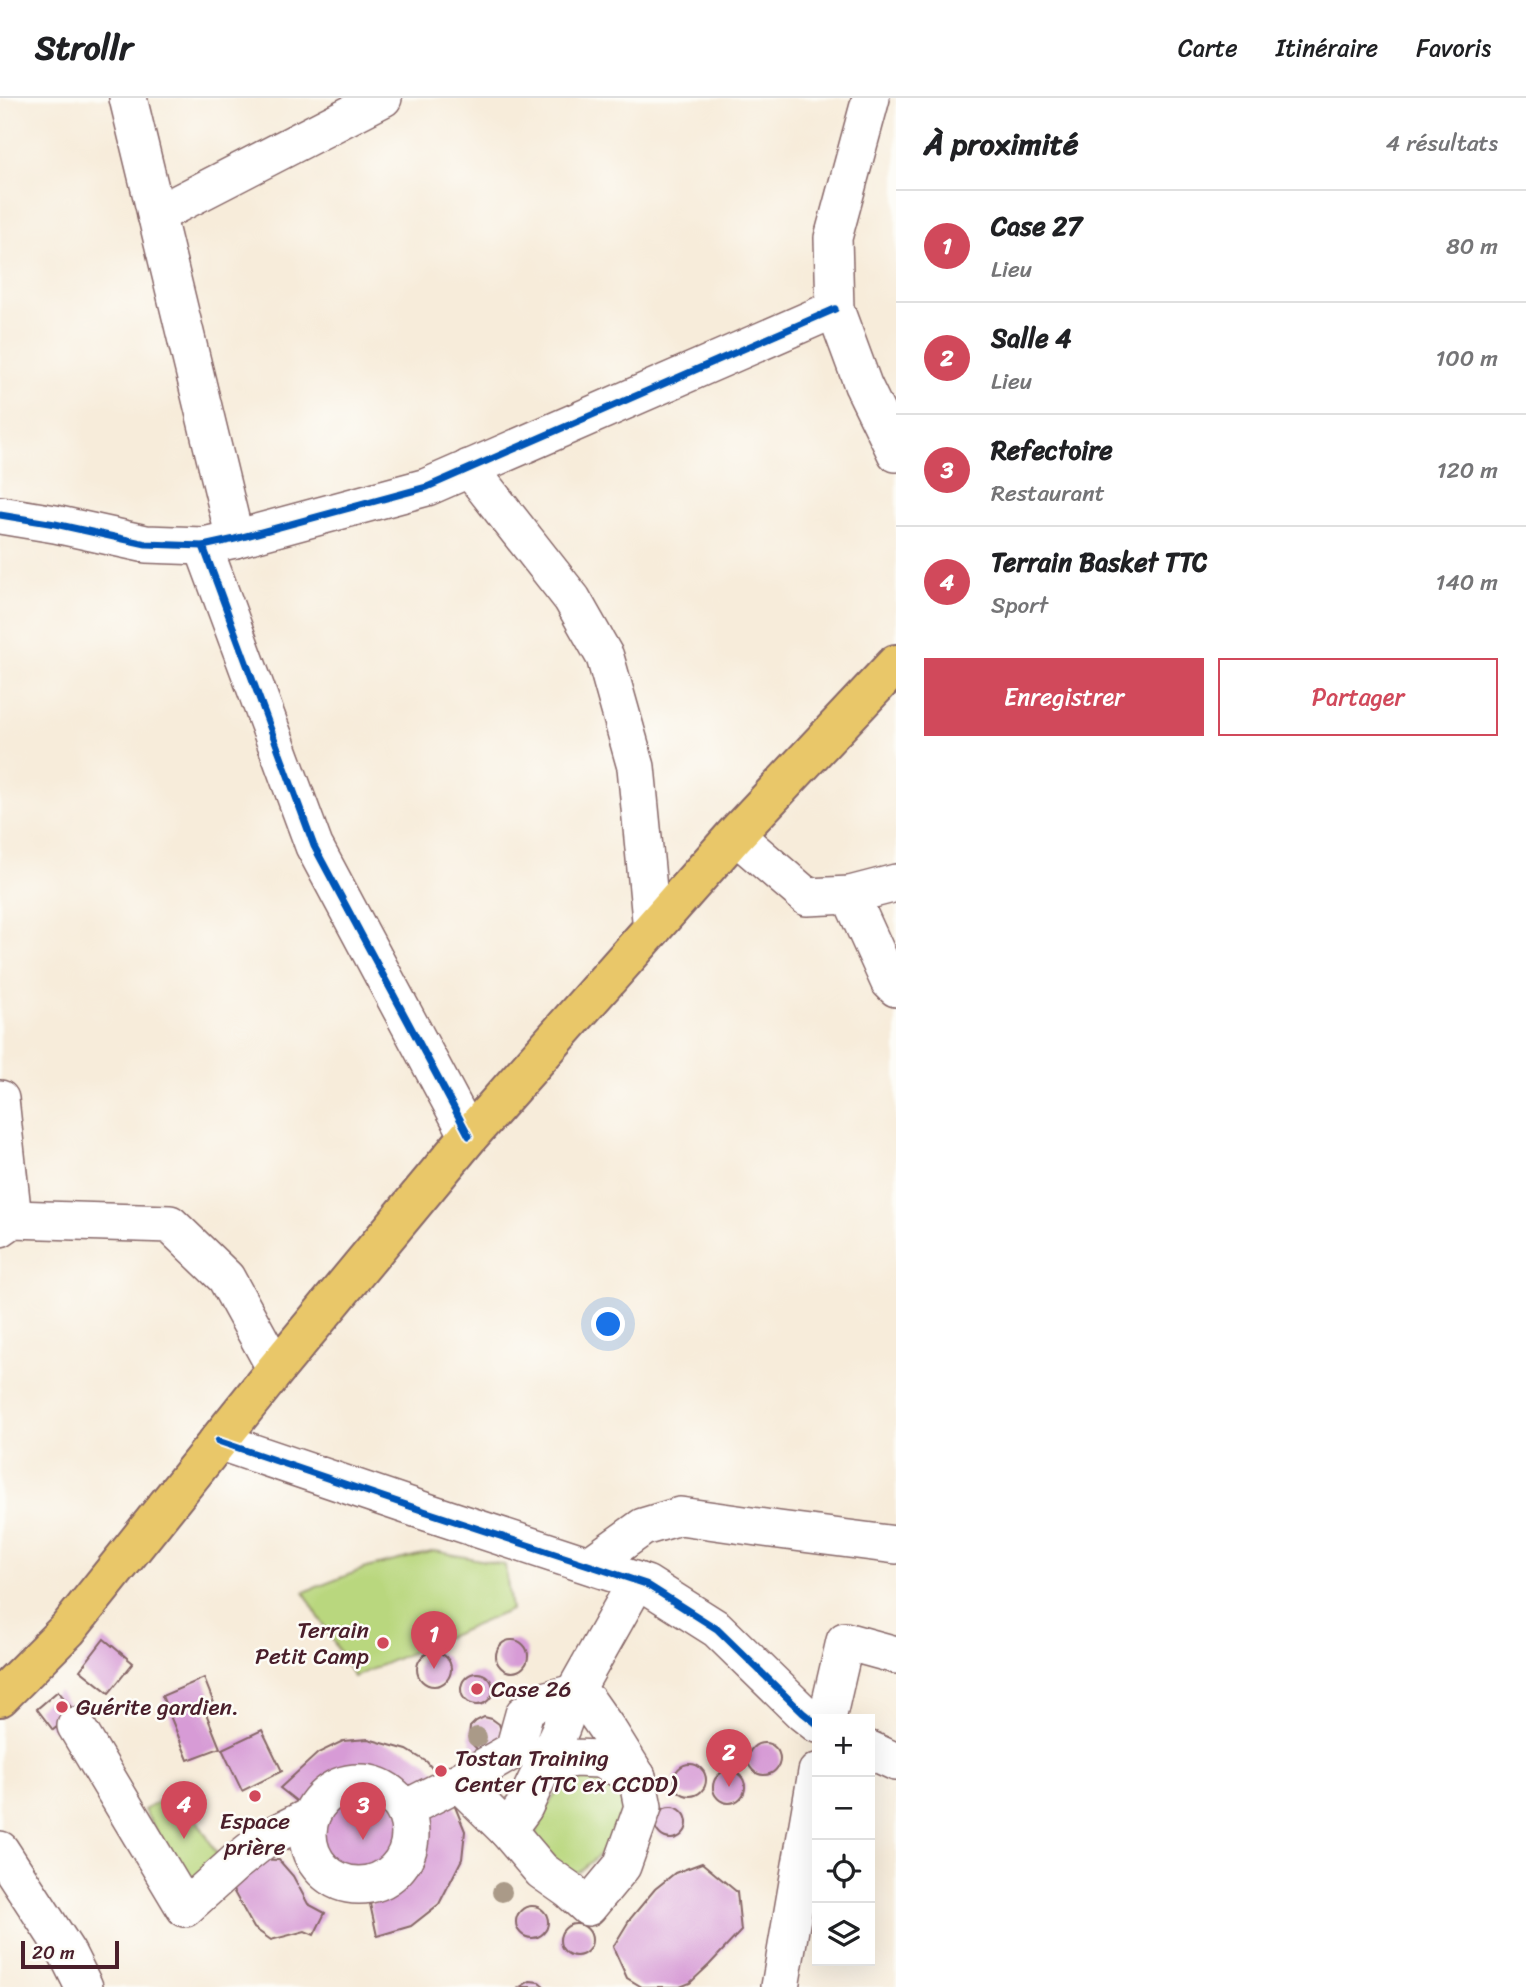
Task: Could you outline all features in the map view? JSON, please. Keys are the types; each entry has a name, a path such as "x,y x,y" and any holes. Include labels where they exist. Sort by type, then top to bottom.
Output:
{"main road":[{"path":"0,1697 68,1629 276,1369 470,1136 735,835 896,664"}],"street":[{"path":"128,98 156,215 219,542 314,846 470,1136"},
{"path":"156,215 383,98"},
{"path":"871,98 832,238 835,309 863,385 896,453"},
{"path":"0,514 146,544 219,542 427,487 835,309"},
{"path":"469,468 572,599 605,657 636,767 652,930"},
{"path":"735,835 807,897 850,895 896,883"},
{"path":"850,895 889,981 896,988"},
{"path":"0,1099 6,1224 170,1224 226,1278 276,1369"},
{"path":"218,1441 646,1584 717,1629 812,1720"},
{"path":"590,1565 643,1527 680,1516 896,1545"},
{"path":"405,1809 514,1750 539,1714 574,1693 637,1581"},
{"path":"828,1714 845,1641 896,1655"},
{"path":"458,1782 507,1830 542,1871 588,1907 623,1867 643,1807 637,1777 588,1702 574,1693"},
{"path":"507,1830 524,1807 544,1765 539,1714"},
{"path":"76,1726 186,1908 265,1839 311,1816"},
{"path":"875,1752 896,1762"},
{"path":"544,1765 573,1758 599,1759 637,1777"},
{"path":"780,1987 816,1777"},
{"path":"361,1782 377,1785 391,1793 405,1809 411,1835 408,1851 400,1866 388,1877 374,1884 358,1885 335,1879 317,1862 309,1848 311,1816 318,1801 331,1790 345,1784 361,1782"},
{"path":"0,1850 67,1953 84,1987"}],"green space":[{"name":"Terrain Petit Camp","path":"435,1551 505,1565 511,1610 354,1677 304,1592 366,1568"},
{"path":"597,1769 626,1788 625,1818 601,1853 585,1867 570,1875 534,1838 550,1802 573,1770"},
{"path":"179,1790 225,1867 190,1888 144,1810"}],"building":[{"path":"104,1639 133,1663 109,1693 80,1670"},
{"path":"512,1640 524,1644 528,1656 524,1668 512,1672 500,1668 496,1656 500,1644"},
{"path":"434,1652 446,1657 451,1669 446,1681 434,1686 422,1681 417,1669 422,1657"},
{"name":"Case 26","path":"477,1673 489,1677 493,1689 489,1701 477,1705 465,1701 461,1689 465,1677"},
{"path":"204,1678 213,1701 203,1706 220,1748 188,1760 162,1696"},
{"path":"58,1691 75,1712 53,1730 37,1709"},
{"path":"484,1717 499,1724 502,1733 500,1741 478,1750 469,1736 470,1727"},
{"path":"262,1730 282,1771 242,1791 222,1749"},
{"path":"368,1739 407,1750 427,1762 444,1783 415,1796 403,1782 383,1773 348,1772 304,1807 280,1788 318,1753 343,1741"},
{"path":"764,1743 776,1747 780,1759 776,1771 764,1775 752,1771 748,1759 752,1747"},
{"path":"690,1764 702,1768 706,1780 702,1792 690,1796 678,1792 674,1780 678,1768"},
{"path":"729,1771 741,1775 745,1787 741,1799 729,1803 717,1799 713,1787 717,1775"},
{"path":"361,1790 378,1794 392,1803 401,1817 405,1834 401,1851 392,1865 378,1874 361,1878 344,1874 330,1865 321,1851 317,1834 321,1817 330,1803 344,1794"},
{"path":"449,1792 465,1831 462,1859 439,1904 411,1926 377,1936 370,1904 396,1891 416,1870 425,1839 419,1810"},
{"path":"671,1807 683,1811 687,1823 683,1835 671,1839 659,1835 655,1823 659,1811"},
{"path":"253,1859 279,1860 293,1876 308,1904 325,1913 314,1935 305,1931 271,1940 254,1928 230,1885"},
{"path":"702,1863 737,1892 741,1931 690,1983 680,1987 642,1987 627,1978 613,1947 630,1919 655,1889 675,1873"},
{"path":"532,1906 544,1910 548,1922 544,1934 532,1938 520,1934 516,1922 520,1910"},
{"path":"576,1924 588,1928 592,1940 588,1952 576,1956 564,1952 560,1940 564,1928"},
{"path":"530,1981 539,1982 545,1987 520,1987"}],"cycle path":[{"path":"0,515 146,544 203,546 235,539 427,487 835,309"},
{"path":"203,546 314,846 469,1136"},
{"path":"218,1441 646,1584 717,1629 812,1720"}],"place":[{"name":"Terrain Petit Camp","path":"383,1643"},
{"name":"Case 27","path":"434,1669"},
{"name":"Case 26","path":"477,1689"},
{"name":"Guérite gardien.","path":"62,1707"},
{"name":"Tostan Training Center (TTC ex CCDD)","path":"441,1771"},
{"name":"Salle 4","path":"729,1787"},
{"name":"Espace prière","path":"255,1796"},
{"name":"Terrain Basket TTC","path":"184,1839"},
{"name":"Refectoire","path":"363,1840"}]}
